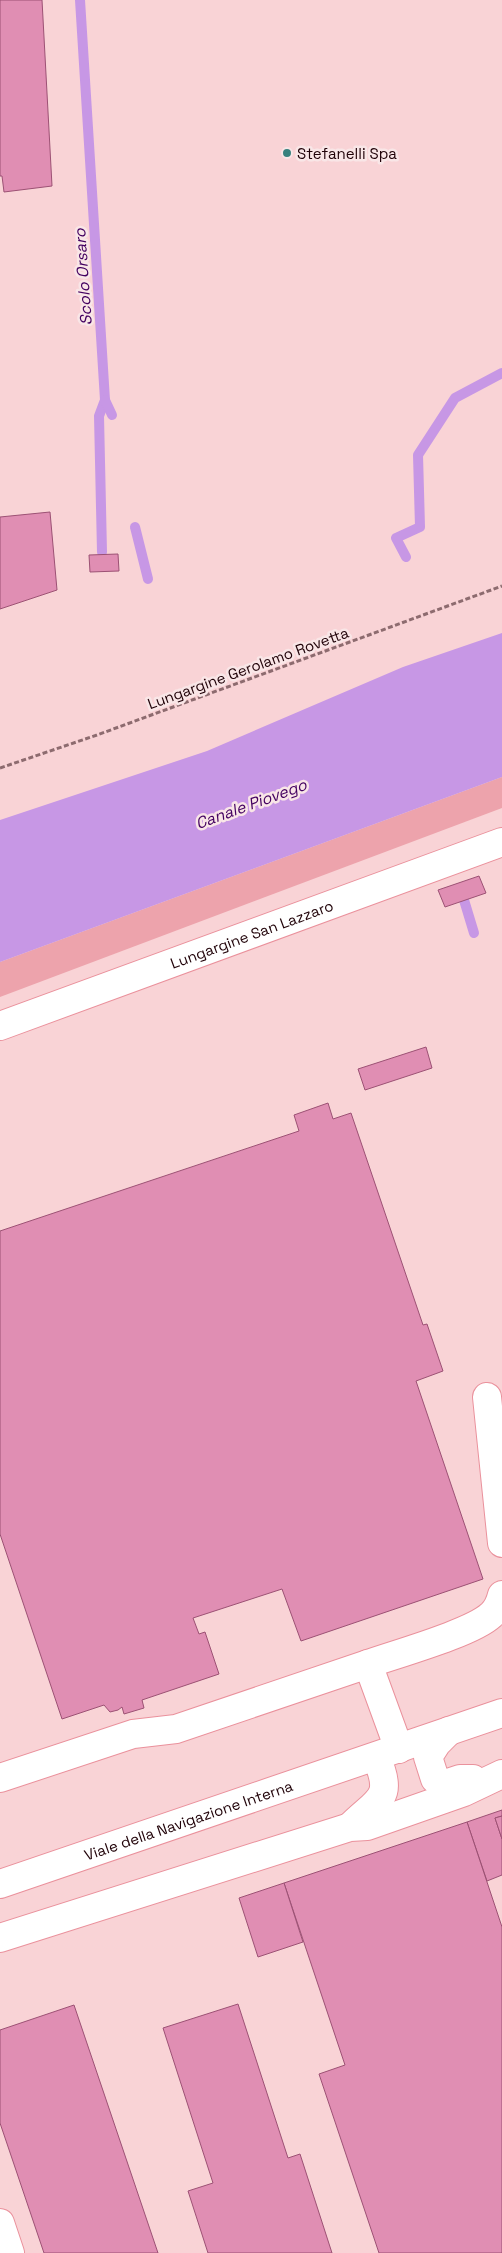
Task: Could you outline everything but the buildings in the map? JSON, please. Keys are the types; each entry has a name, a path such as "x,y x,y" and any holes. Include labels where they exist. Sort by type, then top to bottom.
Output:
{"street":[{"name":"Lungargine San Lazzaro","path":"0,1026 502,842"},
{"path":"487,1398 502,1543"},
{"path":"0,1778 133,1734 176,1729 466,1630 490,1616 500,1604 502,1595"},
{"path":"350,1827 378,1802 385,1787 383,1772 388,1753 368,1664"},
{"name":"Viale della Navigazione Interna","path":"0,1884 502,1713"},
{"path":"449,1731 437,1743 428,1758 435,1778 445,1784 460,1779 496,1776"},
{"path":"0,1938 350,1827 367,1826 464,1792 496,1776"},
{"path":"0,2223 10,2253"}],"path":[{"name":"Lungargine Gerolamo Rovetta","path":"0,768 97,735 502,586"}],"shaded area":[{"path":"502,777 502,808 0,997 0,962"}],"water":[{"name":"Canale Piovego","path":"502,633 502,777 0,962 0,820 207,751 403,667"}],"waterway":[{"name":"Scolo Orsaro","path":"80,0 105,400 99,416 102,552"},
{"path":"406,557 396,538 420,527 418,455 455,398 502,373"},
{"path":"105,400 112,415"},
{"path":"135,527 148,579"},
{"path":"464,900 474,933"}],"place":[{"name":"Stefanelli Spa","path":"287,153"}]}
